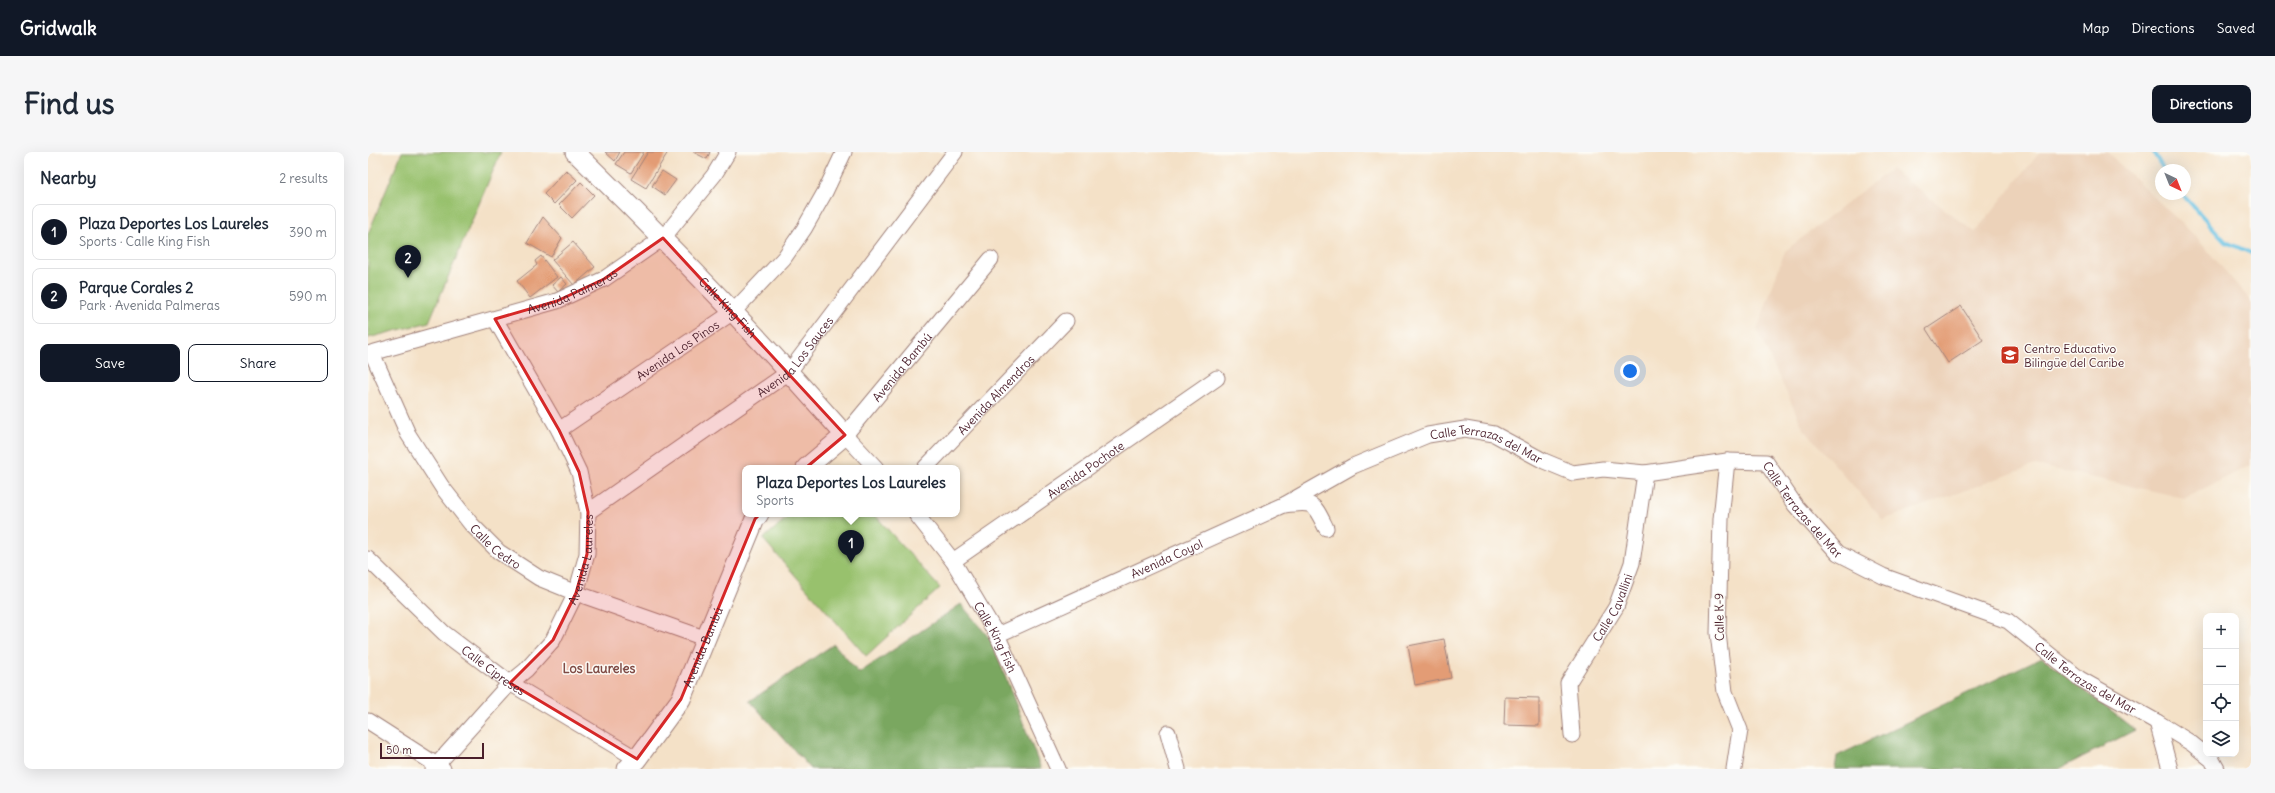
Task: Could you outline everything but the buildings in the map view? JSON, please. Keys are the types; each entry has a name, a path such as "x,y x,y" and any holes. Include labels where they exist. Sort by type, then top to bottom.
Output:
{"street":[{"name":"Calle King Fish","path":"575,152 663,238 789,372 873,465"},
{"name":"Avenida Palmeras","path":"370,353 557,301 604,279 663,238 714,175 728,152"},
{"name":"Avenida Los Pinos","path":"559,430 733,312 784,258 804,229 825,192 844,152"},
{"name":"Avenida Los Sauces","path":"588,512 789,372 955,152"},
{"name":"Avenida Bambú","path":"810,465 845,435 991,259"},
{"name":"Avenida Laureles","path":"437,768 510,683 526,670 553,640 576,593 587,554 588,512 579,472 559,430 495,319"},
{"name":"Avenida Almendros","path":"928,465 1066,321"},
{"name":"Calle Cedro","path":"370,353 408,434 442,487 471,524 499,552 539,578 576,593 707,639"},
{"name":"Avenida Pochote","path":"954,562 1218,378"},
{"name":"Calle Terrazas del Mar","path":"1284,505 1366,460 1428,435 1465,429 1494,434 1544,461 1573,473 1603,469 1645,473 1727,461 1766,462 1795,505 1838,553 1883,576 2008,621 2080,679 2157,722 2191,743 2212,760 2217,769"},
{"name":"Calle K-9","path":"1727,461 1721,519 1718,633 1725,692 1740,730 1734,769"},
{"name":"Calle Cavallini","path":"1572,735 1568,683 1616,607 1632,562 1645,473"},
{"name":"Avenida Coyol","path":"997,635 1284,505 1305,502 1315,507 1326,528"},
{"name":"Avenida Bambú","path":"632,764 681,699 707,639 749,532 757,517"},
{"name":"Calle King Fish","path":"918,517 954,562 997,635 1058,769"},
{"name":"Calle Cipreses","path":"368,559 444,633 510,683 632,764"},
{"path":"368,721 437,768"},
{"path":"2157,722 2170,769"},
{"path":"1168,733 1178,769"}],"highlighted area":[{"path":"663,238 845,435 802,471 755,519 681,699 637,759 510,683 553,640 576,593 587,554 588,512 579,472 559,430 495,319 557,301 604,279"}],"shaded area":[{"name":"Centro Educativo Bilingüe del Caribe","path":"2040,152 2107,152 2155,198 2155,200 2157,200 2195,236 2251,301 2251,381 2247,404 2251,411 2251,465 2185,498 2035,465 1883,520 1803,428 1757,330 1785,251 1891,169 1975,232"}],"green space":[{"path":"402,152 501,152 429,322 368,338 368,234"},
{"path":"788,517 877,517 940,588 866,656 763,539"},
{"path":"961,604 991,640 1041,769 811,769 750,701 834,644 859,673"},
{"path":"2042,657 2135,730 2059,769 1835,769 1837,756"}],"waterway":[{"path":"2153,152 2160,164"},
{"path":"2188,200 2226,242 2251,253"}],"place":[{"name":"Parque Corales 2","path":"408,278"},
{"name":"Centro Educativo Bilingüe del Caribe","path":"2010,355"},
{"name":"Plaza Deportes Los Laureles","path":"851,563"}],"district":[{"name":"Los Laureles","path":"599,668"}]}
